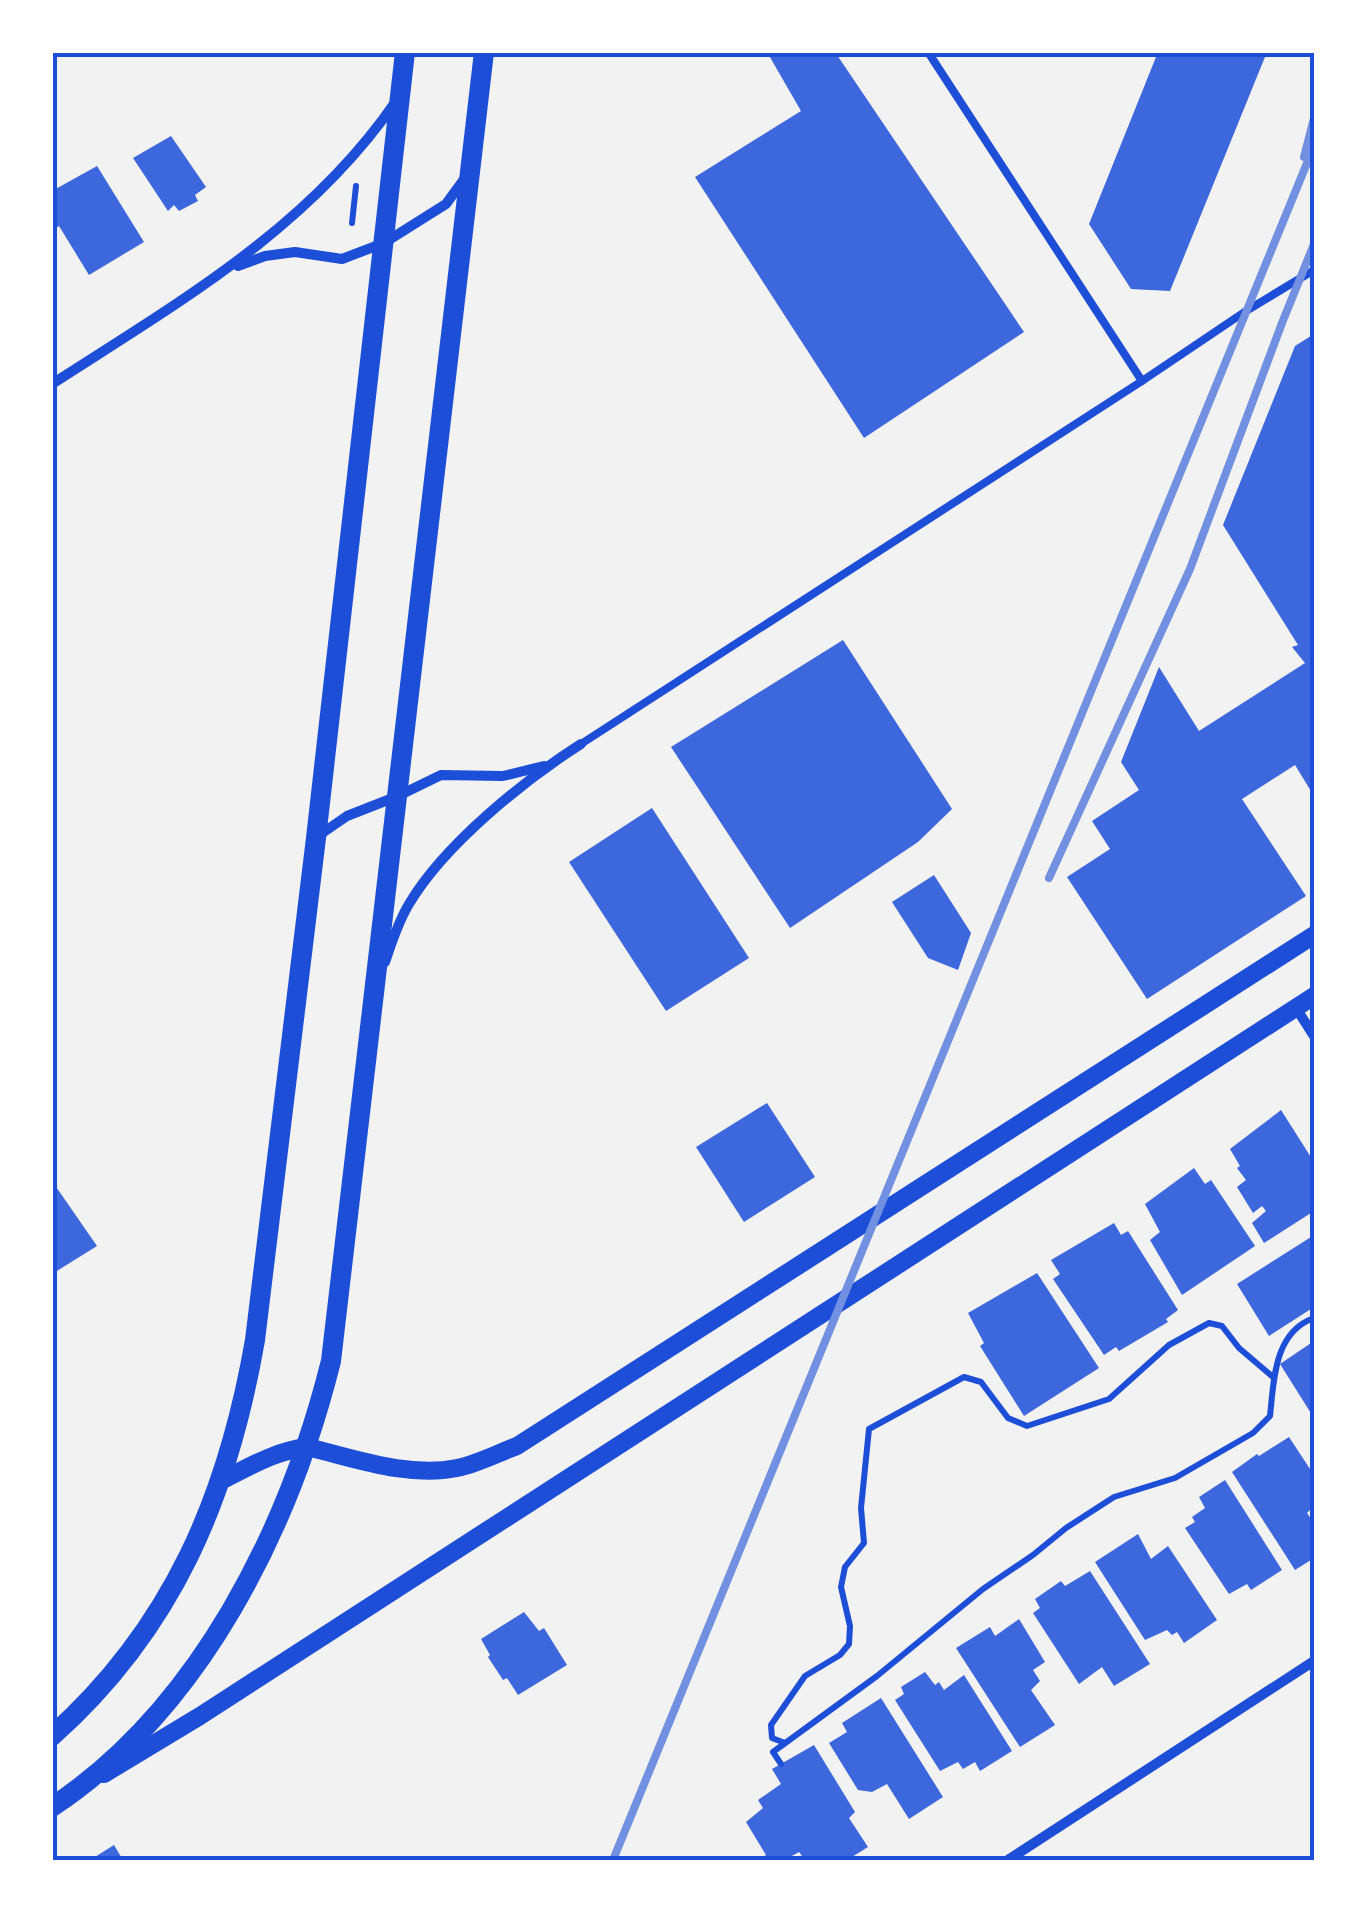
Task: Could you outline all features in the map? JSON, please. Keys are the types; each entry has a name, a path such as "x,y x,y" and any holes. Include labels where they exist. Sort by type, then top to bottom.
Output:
{"main road":[{"path":"52,1736 125,1660 192,1552 221,1481 248,1385 316,838 405,52"},
{"path":"52,1807 78,1790 142,1731 197,1664 255,1564 307,1447 331,1361 484,52"}],"street":[{"path":"52,384 228,270 322,190 372,136 400,95"},
{"path":"228,270 280,253 316,254 342,260 384,243 446,204 472,168"},
{"path":"374,991 407,906 448,853 550,764 581,744"},
{"path":"316,838 347,816 441,775 503,776 550,764"},
{"path":"221,1481 280,1452 307,1447 393,1467 438,1470 460,1468 517,1446 1314,934"},
{"path":"78,1790 200,1716 1314,996"},
{"path":"1296,1008 1314,1036"},
{"path":"1008,1860 1314,1661"}],"lane":[{"path":"928,52 1142,382"},
{"path":"581,744 1314,270"}],"path":[{"path":"352,223 356,186"},
{"path":"781,1764 773,1752 1066,1528 1114,1496 1174,1478 1253,1433 1270,1416 1277,1360 1296,1328 1314,1318"},
{"path":"785,1743 772,1738 771,1726 806,1676 850,1644 850,1626 840,1587 846,1567 864,1543 860,1508 869,1429 964,1377 980,1382 1008,1418 1027,1426 1109,1399 1169,1345 1210,1323 1222,1326 1239,1348 1273,1377"}],"building":[{"path":"767,52 835,52 1024,332 864,438 695,177 801,111"},
{"path":"1158,52 1267,52 1170,291 1131,289 1089,224"},
{"path":"171,136 206,187 195,195 198,201 179,211 174,205 168,211 133,158"},
{"path":"97,166 144,242 89,275 59,226 55,229 52,225 52,191"},
{"path":"1314,334 1314,796 1295,765 1242,799 1306,896 1147,999 1067,877 1110,849 1092,821 1139,790 1121,762 1159,667 1199,731 1305,663 1292,647 1298,645 1223,525 1295,346"},
{"path":"843,640 952,809 918,842 790,928 671,747"},
{"path":"652,808 749,958 666,1011 569,862"},
{"path":"934,875 971,933 958,970 928,958 892,902"},
{"path":"767,1103 815,1177 744,1222 696,1147"},
{"path":"1281,1110 1314,1162 1314,1211 1264,1243 1252,1223 1266,1211 1262,1206 1253,1213 1237,1187 1246,1180 1230,1149"},
{"path":"1194,1168 1205,1184 1211,1180 1255,1246 1182,1295 1150,1240 1160,1232 1145,1204"},
{"path":"52,1181 97,1246 52,1274"},
{"path":"1114,1223 1121,1235 1128,1231 1178,1310 1166,1319 1168,1322 1119,1351 1116,1347 1104,1355 1053,1279 1060,1274 1051,1260"},
{"path":"1311,1237 1314,1307 1269,1336 1237,1284"},
{"path":"1037,1273 1099,1368 1024,1416 980,1346 984,1343 968,1313"},
{"path":"1314,1341 1314,1418 1280,1364"},
{"path":"1289,1437 1314,1475 1314,1506 1307,1513 1314,1523 1314,1558 1295,1570 1232,1472"},
{"path":"1225,1480 1282,1570 1251,1590 1247,1584 1229,1594 1185,1528 1205,1508 1199,1497"},
{"path":"1138,1534 1151,1559 1168,1546 1217,1620 1184,1643 1177,1632 1172,1635 1167,1630 1145,1640 1095,1562"},
{"path":"1090,1571 1150,1664 1114,1686 1102,1667 1079,1684 1033,1613 1040,1608 1035,1599 1061,1581 1065,1586"},
{"path":"524,1612 539,1631 544,1628 567,1665 518,1695 507,1678 503,1680 481,1639"},
{"path":"1019,1619 1045,1662 1033,1670 1040,1681 1031,1690 1055,1725 1020,1747 956,1648 990,1627 995,1636"},
{"path":"925,1672 944,1690 964,1675 1012,1751 980,1771 975,1762 963,1769 958,1762 940,1771 895,1700 904,1694 901,1687"},
{"path":"881,1698 943,1797 909,1819 887,1784 872,1792 858,1790 829,1743 847,1732 842,1723"},
{"path":"814,1745 855,1812 849,1818 868,1847 847,1860 805,1860 799,1852 790,1857 792,1860 759,1860 766,1855 746,1822 763,1808 758,1800 781,1784 772,1769"},
{"path":"114,1845 123,1860 90,1860"}],"railway":[{"path":"1304,157 1314,118"},
{"path":"613,1860 1314,146"},
{"path":"1049,878 1190,569 1314,244"}]}
